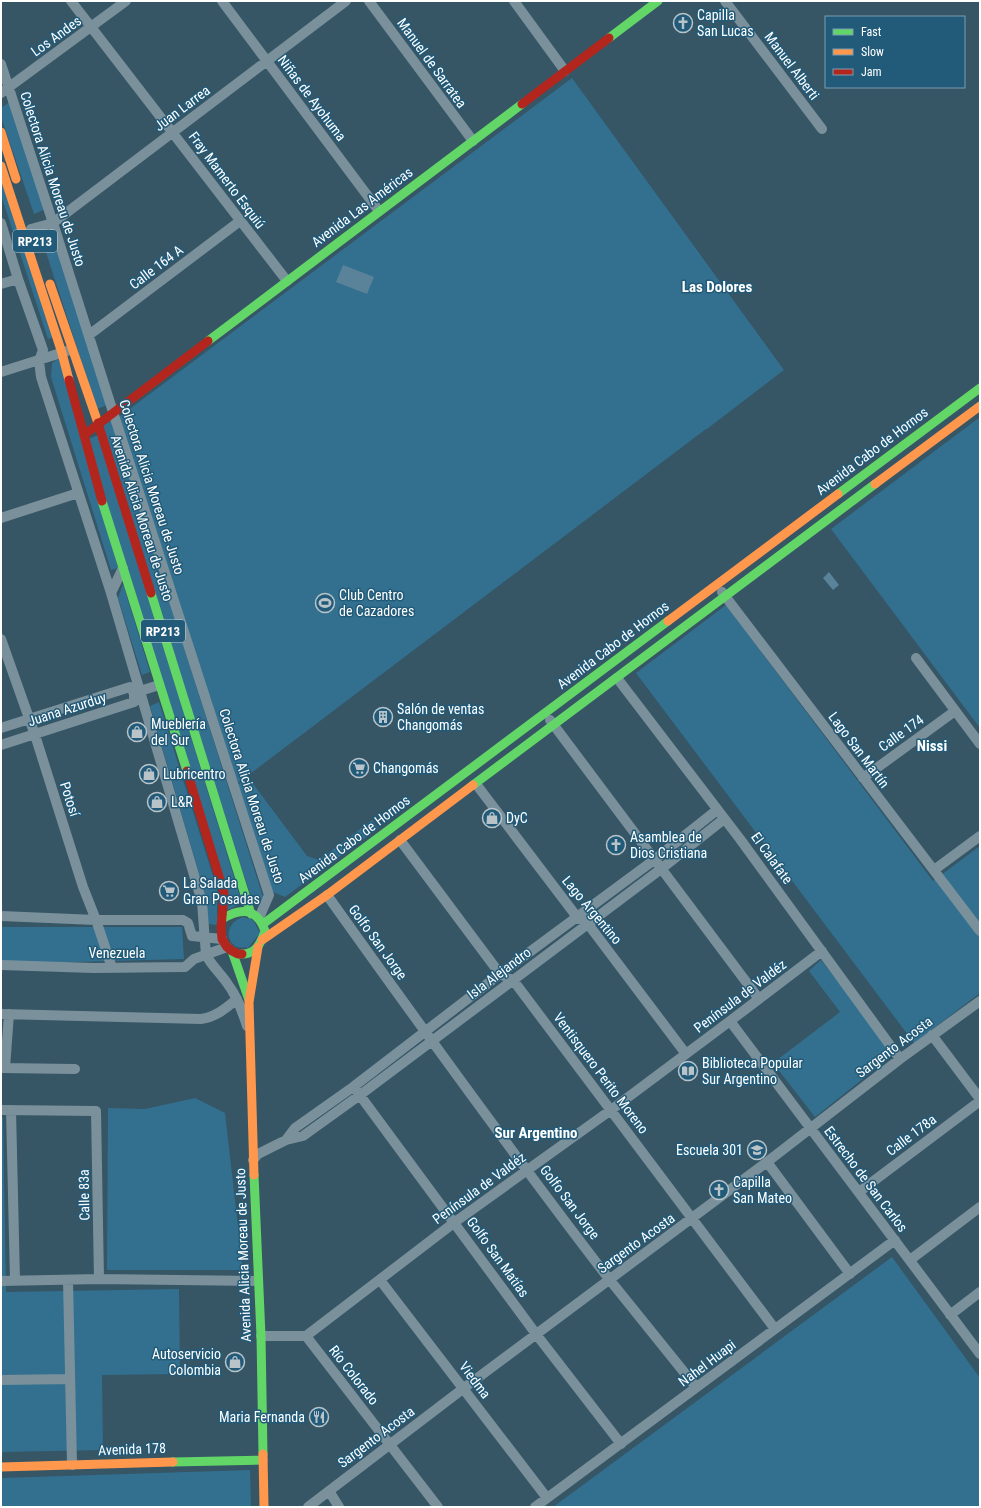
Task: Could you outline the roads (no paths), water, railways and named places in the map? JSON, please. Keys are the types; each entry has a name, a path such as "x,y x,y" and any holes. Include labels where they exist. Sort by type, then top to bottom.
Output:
{"main road":[{"name":"Avenida Las Américas","path":"84,435 658,1"},
{"path":"1,132 17,184"},
{"name":"Avenida Alicia Moreau de Justo","path":"1,166 62,353 96,482 200,811 224,893 221,928 249,1002"},
{"name":"RP213","path":"30,226 39,252"},
{"name":"Avenida Alicia Moreau de Justo","path":"47,274 98,424 243,885 265,931 260,944 249,1002 257,1281 261,1336 264,1507"},
{"name":"Avenida Cabo de Hornos","path":"258,919 545,714 980,388"},
{"name":"Avenida Cabo de Hornos","path":"260,944 980,406"},
{"path":"222,919 235,911 241,910 247,911 258,919"},
{"path":"227,946 238,954 246,954 260,944"},
{"name":"Avenida 178","path":"1,1467 263,1460"}],"street":[{"name":"Fray Mamerto Esquiú","path":"71,1 287,281"},
{"name":"Los Andes","path":"5,90 126,1"},
{"name":"Niñas de Ayohuma","path":"222,1 379,211"},
{"name":"Juan Larrea","path":"30,226 54,223 346,1"},
{"name":"Manuel de Sarratea","path":"369,1 473,141"},
{"path":"514,1 565,71"},
{"name":"Manuel Alberti","path":"725,1 822,129"},
{"name":"Colectora Alicia Moreau de Justo","path":"1,64 5,90 54,223 113,412 269,895 258,919"},
{"name":"Calle 164 A","path":"89,335 240,221"},
{"path":"1,223 43,350 39,361 41,377 111,593 138,693 202,902 206,956 210,963 226,981 237,999 250,1038"},
{"path":"1,284 18,278"},
{"path":"1,372 39,361 72,348"},
{"path":"1,518 78,493"},
{"path":"111,593 123,568"},
{"name":"Lago San Martín","path":"716,585 980,931"},
{"name":"Potosí","path":"1,639 35,734 83,886 112,968"},
{"path":"916,658 980,744"},
{"name":"El Calafate","path":"617,678 724,819 900,1059"},
{"name":"Juana Azurduy","path":"1,745 134,702 138,693 159,685"},
{"name":"Juana Azurduy","path":"1,728 130,687 138,693"},
{"name":"Calle 174","path":"863,778 955,711"},
{"path":"545,714 759,999"},
{"name":"Lago Argentino","path":"476,784 577,917 588,924 686,1054"},
{"name":"Isla Alejandro","path":"286,1140 295,1128 654,860 717,810"},
{"name":"Isla Alejandro","path":"253,1160 258,1154 286,1140 303,1136 360,1095 661,869 724,819"},
{"path":"934,870 980,836"},
{"name":"Ventisquero Perito Moreno","path":"400,840 500,974 513,980 775,1329"},
{"name":"Golfo San Jorge","path":"327,895 425,1032 528,1170 610,1279 696,1387"},
{"path":"1,916 96,920 183,920 188,923 192,936 204,938 227,946"},
{"name":"Venezuela","path":"1,965 112,968 185,967 194,959 206,956 227,946"},
{"name":"Península de Valdéz","path":"306,1336 455,1222 611,1110 822,951"},
{"path":"75,1069 3,1068 5,1014 201,1019 209,1018 237,999"},
{"name":"Sargento Acosta","path":"308,1507 464,1388 811,1129 900,1059 980,1001"},
{"name":"Estrecho de San Carlos","path":"730,1021 980,1354"},
{"path":"932,1035 980,1100"},
{"name":"Golfo San Matías","path":"353,1086 455,1222 536,1334 621,1444"},
{"name":"Calle 178a","path":"859,1192 980,1100"},
{"path":"6,1110 15,1280"},
{"name":"Calle 83a","path":"6,1110 96,1111 99,1279"},
{"path":"767,1162 850,1274"},
{"path":"910,1260 980,1207"},
{"name":"Nahel Huapi","path":"536,1507 894,1240"},
{"path":"1,1281 99,1279 257,1281"},
{"path":"68,1280 72,1465"},
{"name":"Viedma","path":"380,1280 547,1498"},
{"path":"950,1315 980,1292"},
{"path":"261,1336 306,1336"},
{"name":"Río Colorado","path":"306,1336 438,1507"},
{"path":"1,1380 70,1379"},
{"path":"329,1491 339,1507"}],"place":[{"name":"Capilla San Lucas","path":"683,23"},
{"name":"Club Centro de Cazadores","path":"325,603"},
{"name":"Salón de ventas Changomás","path":"383,717"},
{"name":"Mueblería del Sur","path":"137,732"},
{"name":"Changomás","path":"359,768"},
{"name":"Lubricentro","path":"149,774"},
{"name":"L&R","path":"157,802"},
{"name":"DyC","path":"492,818"},
{"name":"Asamblea de Dios Cristiana","path":"616,845"},
{"name":"La Salada Gran Posadas","path":"169,891"},
{"name":"Biblioteca Popular Sur Argentino","path":"688,1071"},
{"name":"Escuela 301","path":"757,1150"},
{"name":"Capilla San Mateo","path":"719,1190"},
{"name":"Autoservicio Colombia","path":"235,1362"},
{"name":"Maria Fernanda","path":"319,1417"}],"district":[{"name":"Las Dolores","path":"717,287"},
{"name":"Nissi","path":"932,746"},
{"name":"Sur Argentino","path":"536,1133"}]}
